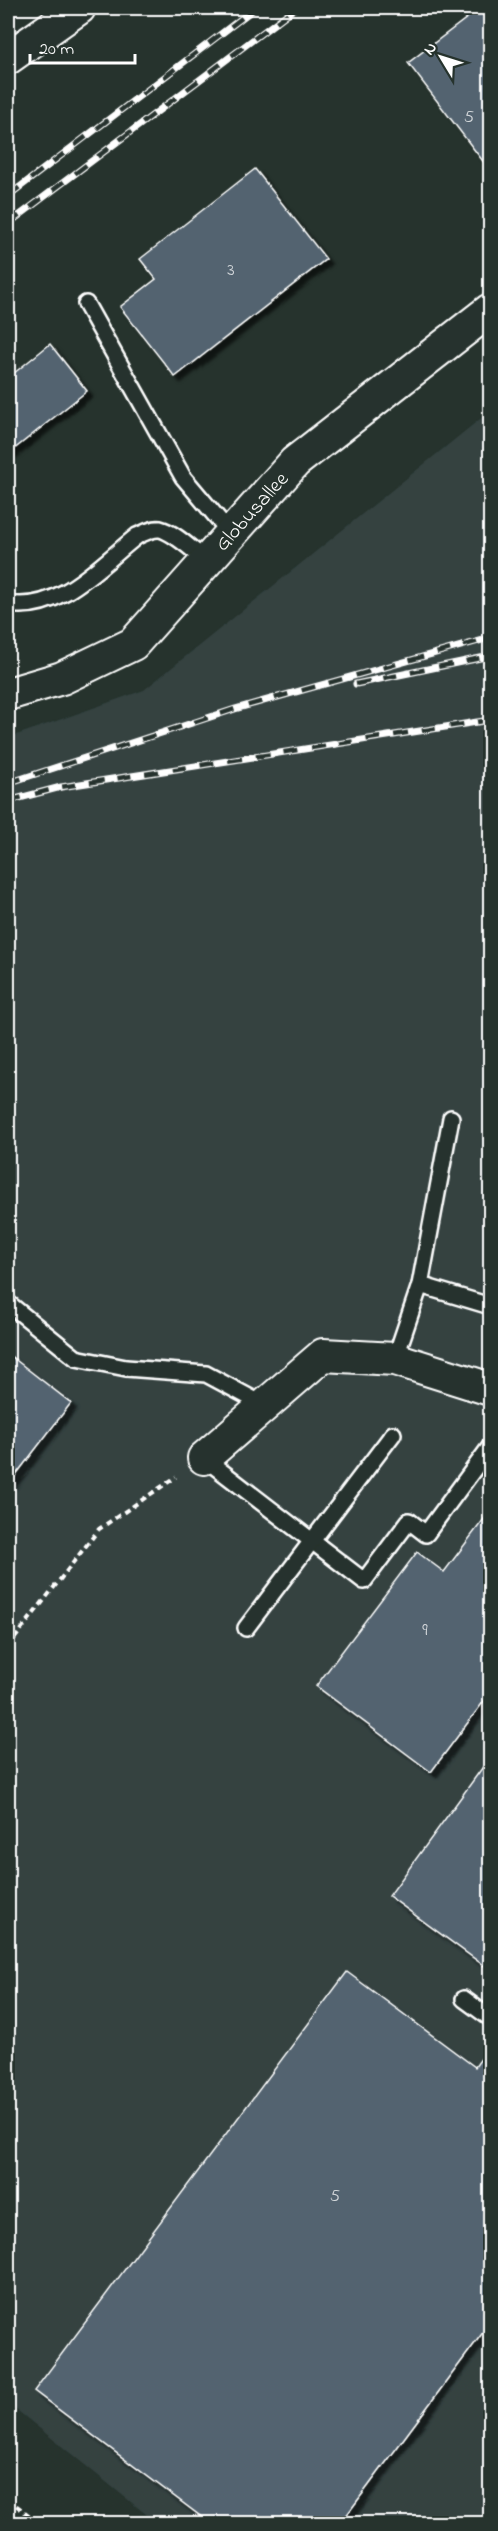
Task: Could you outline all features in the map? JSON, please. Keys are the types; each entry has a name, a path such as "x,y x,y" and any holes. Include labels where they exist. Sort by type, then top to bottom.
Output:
{"street":[{"path":"8,58 79,8"},
{"name":"Globusallee","path":"8,694 62,678 133,644 295,462 490,310"},
{"path":"204,1458 322,1355 395,1359 490,1389"}],"lane":[{"path":"86,304 183,477 231,534"},
{"path":"8,604 24,607 67,592 137,536 151,530 158,529 168,533 207,561"},
{"path":"395,1359 420,1285 451,1118"},
{"path":"420,1285 490,1306"},
{"path":"8,1303 76,1358 126,1368 206,1374 264,1405"},
{"path":"246,1628 393,1434"},
{"path":"204,1458 364,1581 409,1521 426,1534 484,1466 490,1447"},
{"path":"464,2000 490,2018"}],"path":[{"path":"8,1647 99,1528 204,1458"},
{"path":"8,2499 40,2523"}],"shaded area":[{"path":"490,411 490,2523 157,2523 8,2403 8,738 144,690"}],"building":[{"path":"480,8 490,8 489,169 408,63"},
{"path":"255,169 326,259 175,377 120,307 156,279 140,259"},
{"path":"50,344 87,391 8,454 8,378"},
{"path":"8,1354 71,1403 8,1485"},
{"path":"490,1511 490,1693 431,1772 316,1686 417,1552 444,1572"},
{"path":"488,1760 490,1762 490,1970 389,1896"},
{"path":"347,1972 475,2067 490,2046 490,2323 340,2524 211,2524 34,2391"}],"railway":[{"path":"8,196 255,8"},
{"path":"8,224 295,8"},
{"path":"8,783 235,709 490,638"},
{"path":"356,684 490,656"},
{"path":"8,801 61,787 490,720"}]}
